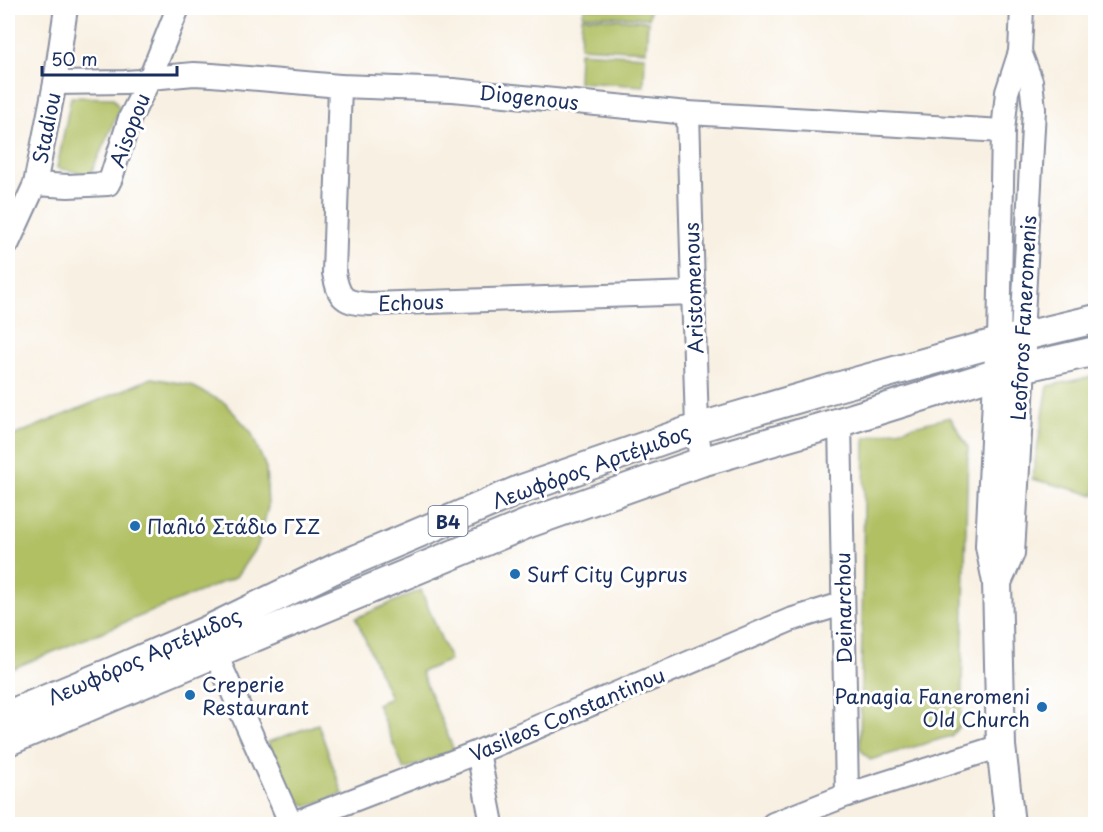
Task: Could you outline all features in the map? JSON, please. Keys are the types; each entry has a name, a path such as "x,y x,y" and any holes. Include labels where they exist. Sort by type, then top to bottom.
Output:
{"main road":[{"name":"Λεωφόρος Αρτέμιδος","path":"8,741 144,682 336,568 522,489 697,428 1011,339 1095,319"},
{"name":"Leoforos Faneromenis","path":"1010,825 1000,746 997,582 990,546 1010,370 1011,339"},
{"name":"Λεωφόρος Αρτέμιδος","path":"8,715 107,674 211,642 529,523 701,462 1010,370 1095,351"}],"street":[{"name":"Stadiou","path":"8,243 35,184 55,83 66,8"},
{"name":"Aisopou","path":"35,184 68,186 108,184 130,118 150,78 178,8"},
{"name":"Leoforos Faneromenis","path":"1011,339 1003,130 1007,93 1020,52 1022,8"},
{"name":"Leoforos Faneromenis","path":"1011,339 1034,109 1031,81 1020,52"},
{"name":"Diogenous","path":"55,83 125,82 194,74 340,86 453,90 688,113 1003,130"},
{"name":"Echous","path":"340,86 334,273 337,288 344,298 355,304 370,304 694,293"},
{"name":"Aristomenous","path":"688,113 697,428 701,462"},
{"name":"Deinarchou","path":"840,422 847,795"},
{"name":"Vasileos Constantinou","path":"291,824 478,752 790,620 842,604"},
{"path":"211,642 291,824"},
{"path":"773,825 810,817 847,795 1000,746"},
{"path":"478,752 492,825"}],"green space":[{"path":"584,8 650,8 649,18 583,15"},
{"path":"582,17 648,21 646,51 580,47"},
{"path":"579,52 645,56 644,86 578,82"},
{"path":"71,97 113,98 120,109 90,175 57,168"},
{"path":"1095,376 1095,495 1032,479 1048,386"},
{"name":"Παλιό Στάδιο ΓΣΖ","path":"152,378 190,385 225,403 251,432 266,468 268,507 258,545 236,577 14,668 8,667 8,438"},
{"path":"950,417 968,447 961,724 951,736 870,760 860,749 865,438"},
{"path":"421,590 450,660 421,672 454,750 404,770 377,704 390,698 356,618"},
{"path":"318,724 343,794 308,806 287,796 268,742"}],"place":[{"name":"Παλιό Στάδιο ΓΣΖ","path":"135,526"},
{"name":"Surf City Cyprus","path":"515,574"},
{"name":"Creperie Restaurant","path":"190,695"},
{"name":"Panagia Faneromeni Old Church","path":"1042,707"}]}
